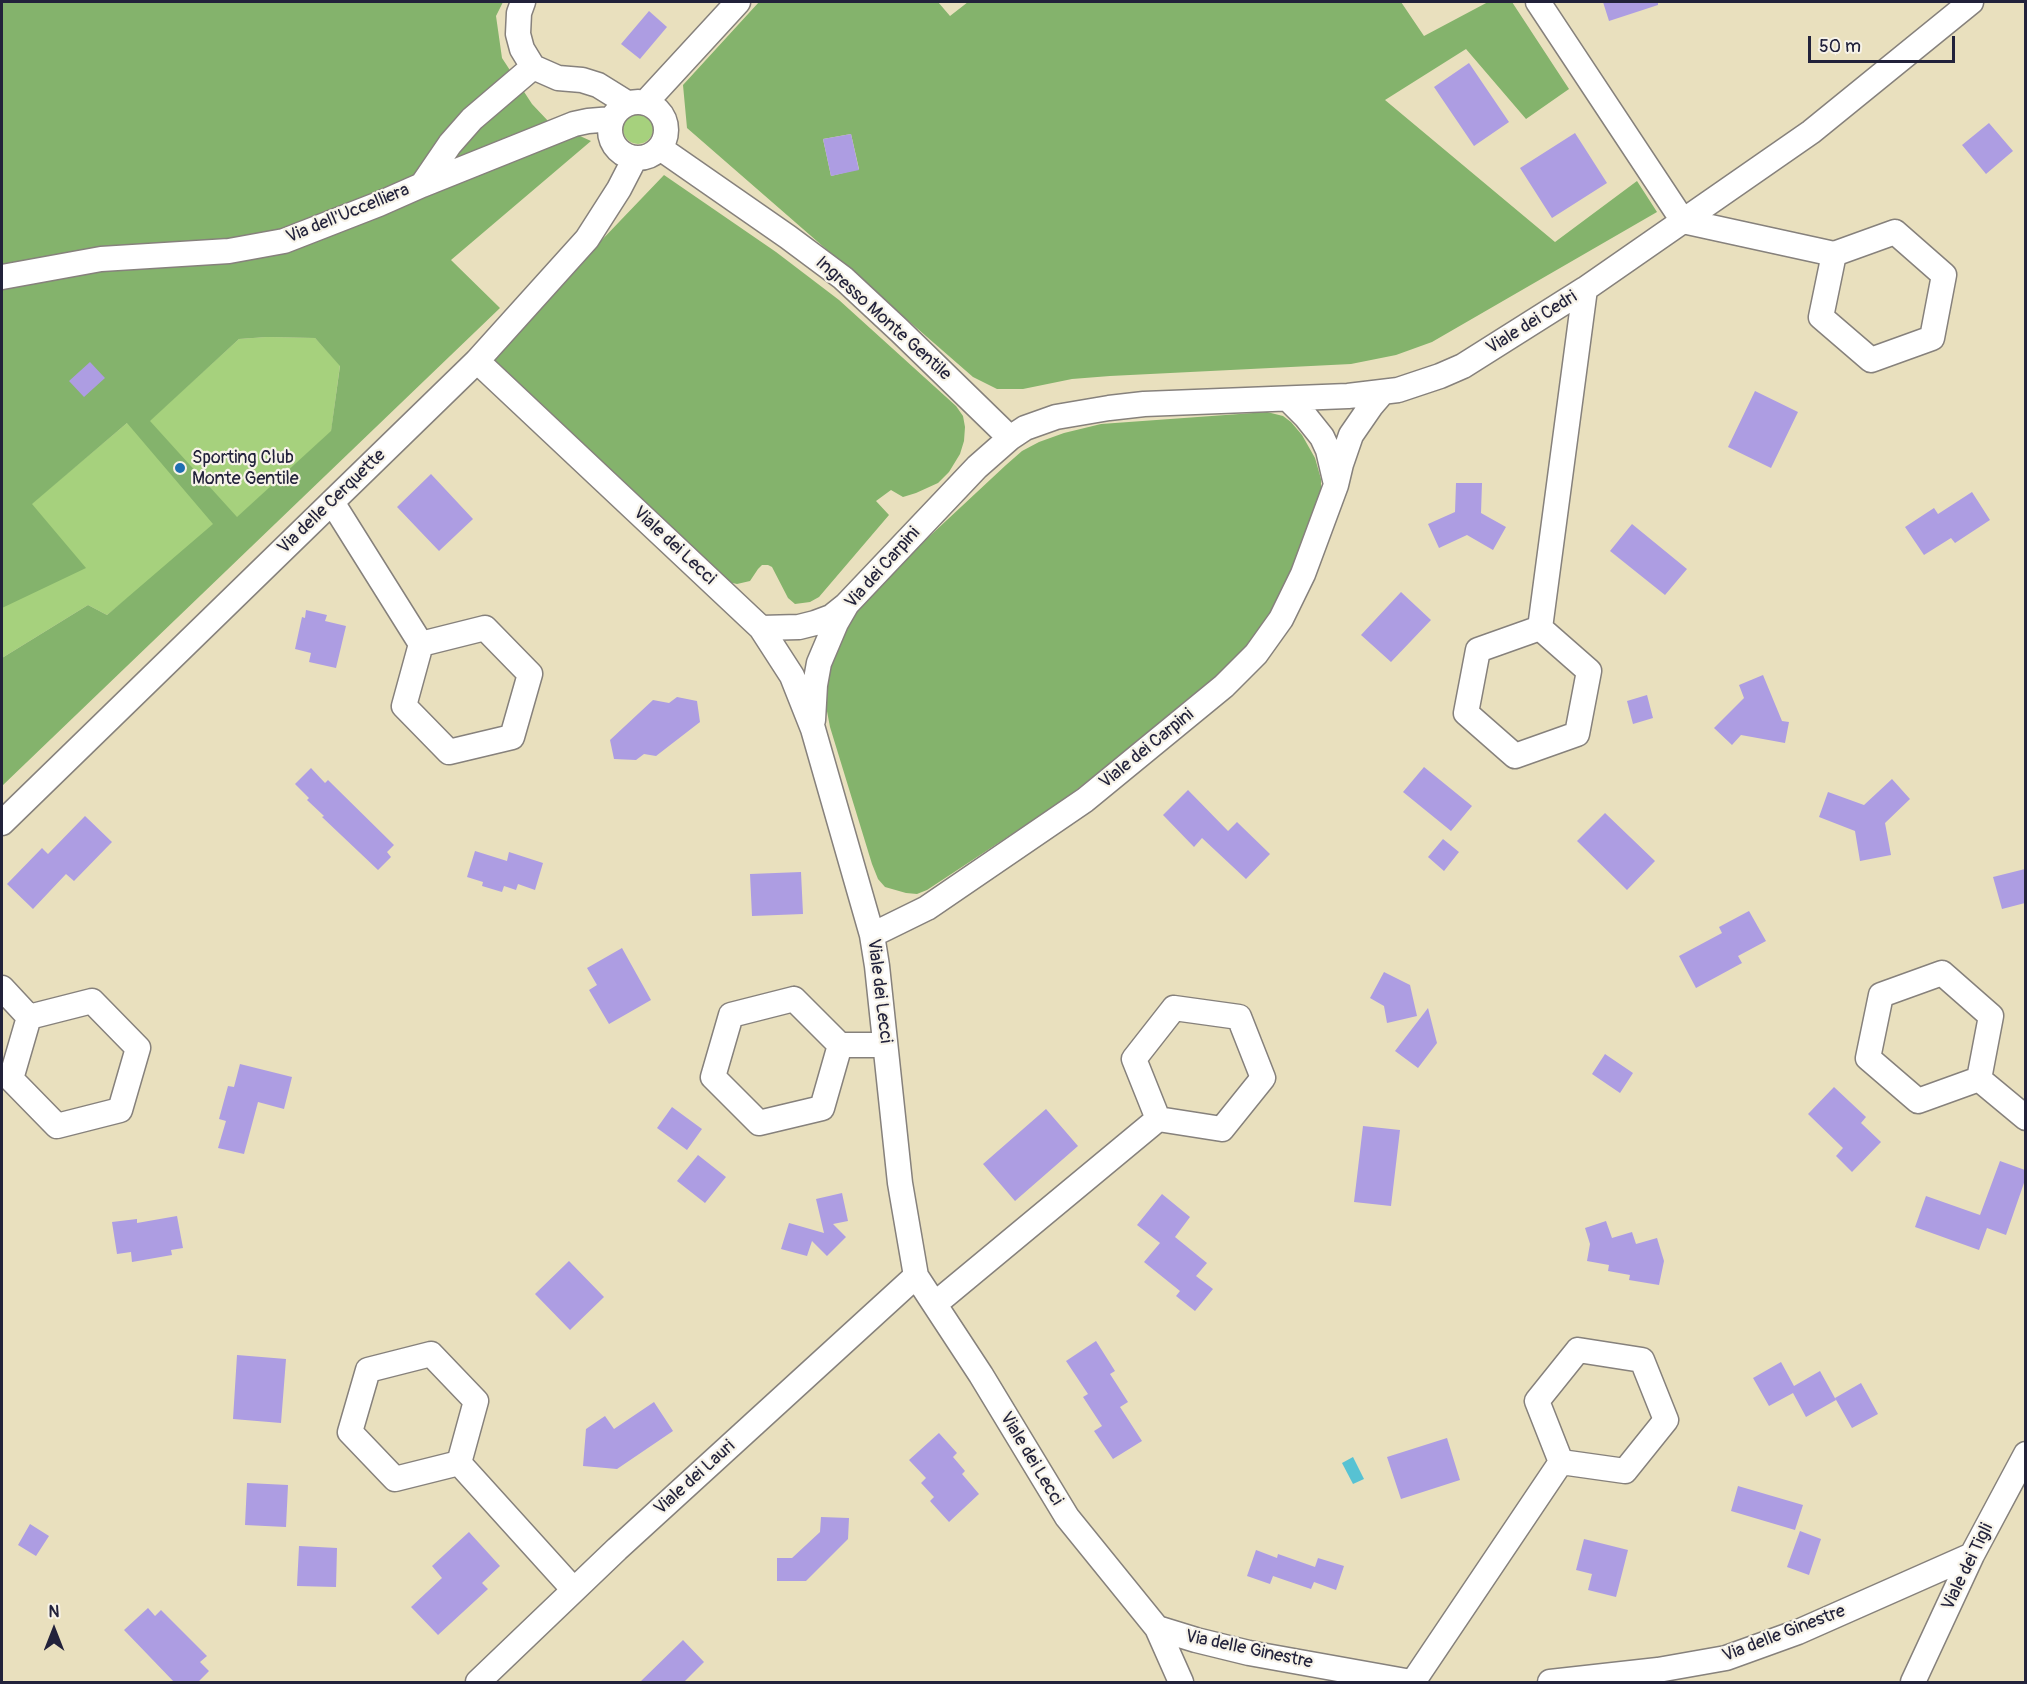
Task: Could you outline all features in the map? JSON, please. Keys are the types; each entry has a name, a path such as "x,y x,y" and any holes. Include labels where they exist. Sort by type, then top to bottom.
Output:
{"street":[{"path":"523,2 519,13 518,34 522,49 533,67 558,78 582,80 598,85 628,108 654,106 661,113 667,130 665,139 660,148 644,158 635,158 619,151 610,136 628,108 738,2"},
{"path":"1538,2 1683,221 1833,254 1895,232 1944,275 1932,339 1870,360 1821,317 1833,254"},
{"name":"Viale dei Cedri","path":"1010,438 1025,428 1056,417 1109,408 1144,404 1383,393 1426,381 1463,366 1585,289 1811,132 1971,2"},
{"path":"422,185 450,144 472,119 533,67"},
{"name":"Via dell'Uccelliera","path":"2,277 100,260 210,253 266,245 294,238 574,124 598,119 628,108"},
{"name":"Ingresso Monte Gentile","path":"660,148 843,278 1010,438"},
{"name":"Via delle Cerquette","path":"2,823 477,361 587,239 613,199 635,158"},
{"path":"1540,628 1585,289"},
{"name":"Viale dei Lecci","path":"477,361 761,628 792,676 813,729 872,935 900,1183 916,1276 981,1376 1067,1517 1157,1628 1181,1683"},
{"name":"Viale dei Carpini","path":"872,935 927,908 1085,800 1224,686 1256,654 1281,619 1303,574 1336,485 1351,435 1383,393"},
{"path":"1288,399 1322,437 1328,450 1336,485"},
{"name":"Via dei Carpini","path":"813,729 813,707 819,663 847,604 977,467 1010,438"},
{"path":"332,502 422,644 404,706 449,752 512,737 530,674 485,628 422,644"},
{"path":"761,628 799,627 815,623 831,617 847,604"},
{"path":"1540,628 1589,671 1577,734 1515,756 1466,713 1478,650 1540,628"},
{"path":"1942,974 1983,1009 1991,1016 1979,1080 1918,1101 1876,1065 1868,1058 1881,995 1942,974"},
{"path":"2,988 29,1017"},
{"path":"840,1045 822,1108 759,1123 713,1077 731,1015 794,999 840,1045 885,1045"},
{"path":"92,1001 138,1048 120,1110 57,1126 11,1080 29,1017 92,1001"},
{"path":"935,1304 1158,1119 1222,1129 1263,1078 1239,1017 1174,1008 1134,1059 1158,1119"},
{"path":"1979,1080 2025,1118"},
{"name":"Viale dei Lauri","path":"478,1683 574,1590 916,1276"},
{"path":"1578,1350 1642,1360 1666,1420 1659,1429 1625,1471 1561,1462 1537,1401 1578,1350"},
{"path":"431,1354 476,1401 459,1463 395,1479 350,1432 368,1370 431,1354"},
{"name":"Viale dei Tigli","path":"1913,1683 1972,1555 2025,1454"},
{"path":"1412,1683 1561,1462"},
{"path":"459,1463 574,1590"},
{"name":"Via delle Ginestre","path":"1551,1683 1658,1670 1726,1658 1789,1635 1972,1555"},
{"name":"Via delle Ginestre","path":"1157,1628 1249,1653 1412,1683"}],"green space":[{"path":"2,2 503,2 496,16 502,58 532,104 549,122 591,141 451,260 500,308 2,786 2,658 88,605 107,615 213,524 127,423 32,504 86,568 2,608","holes":["315,338 340,366 331,431 237,517 150,421 239,339"]},
{"path":"759,2 938,2 950,16 968,2 1401,2 1424,36 1488,2 1512,2 1569,89 1526,119 1466,49 1385,100 1555,242 1637,181 1657,212 1432,342 1396,355 1351,364 1110,376 1072,379 1023,389 997,389 973,377 687,128 683,85","holes":["851,134 859,169 831,176 823,139"]},
{"path":"638,114 649,118 653,129 649,140 638,144 627,140 623,129 627,118"},
{"path":"664,175 776,252 839,300 956,406 963,416 964,441 960,454 949,472 938,483 916,493 903,497 891,490 876,501 889,515 819,597 810,602 795,604 788,598 772,567 768,565 762,565 750,581 737,584 728,582 487,360"},
{"name":"Sporting Club Monte Gentile","path":"315,338 340,365 331,432 237,518 232,513 107,615 88,605 2,658 2,524 31,504 127,423 149,421 239,339"},
{"path":"1267,412 1283,416 1302,435 1315,458 1321,479 1321,495 1314,525 1266,626 1227,670 1065,799 927,890 917,894 885,887 878,879 872,864 830,727 826,706 830,661 845,627 874,588 1006,465 1022,451 1039,442 1101,424"}],"water":[{"path":"1353,1457 1364,1479 1353,1484 1342,1463"}],"building":[{"path":"1603,2 1658,2 1658,5 1609,21"},
{"path":"649,11 667,27 640,59 621,44"},
{"path":"1469,63 1509,122 1474,146 1434,87"},
{"path":"1989,123 2013,151 1986,174 1962,145"},
{"path":"1575,133 1607,183 1552,218 1520,168"},
{"path":"851,134 859,170 831,176 823,139"},
{"path":"90,362 105,378 84,397 69,381"},
{"path":"1755,391 1798,412 1771,468 1728,447"},
{"path":"431,474 473,519 439,551 397,507"},
{"path":"1456,483 1482,483 1481,513 1506,527 1493,550 1467,535 1439,548 1428,524 1455,512"},
{"path":"1972,492 1990,520 1955,543 1951,538 1924,555 1905,527 1934,508 1938,514"},
{"path":"1632,524 1687,569 1665,595 1610,551"},
{"path":"1401,592 1431,620 1391,662 1361,635"},
{"path":"306,610 327,615 325,621 346,626 336,668 309,662 311,653 295,649 302,617 305,618"},
{"path":"1763,675 1782,721 1789,722 1785,743 1741,735 1732,745 1714,728 1744,698 1739,685"},
{"path":"1647,695 1653,718 1633,724 1627,701"},
{"path":"677,697 697,701 700,722 656,756 644,754 636,760 614,759 610,740 653,700 669,703"},
{"path":"1424,767 1472,806 1451,831 1403,792"},
{"path":"311,768 325,783 328,780 394,845 387,852 391,857 378,870 322,817 324,816 307,800 309,798 295,784"},
{"path":"1892,779 1910,799 1885,823 1891,855 1860,861 1855,831 1819,817 1828,792 1864,805"},
{"path":"1188,790 1228,831 1237,822 1270,854 1246,879 1202,838 1194,847 1163,815"},
{"path":"1605,813 1655,861 1627,890 1577,841"},
{"path":"85,816 112,842 74,881 66,874 33,909 7,884 42,848 48,854"},
{"path":"1443,839 1459,852 1444,871 1428,857"},
{"path":"475,851 507,861 509,852 543,863 535,890 518,884 516,890 504,886 502,892 482,886 483,882 467,877"},
{"path":"2025,869 2025,903 2002,909 1993,877"},
{"path":"801,872 803,914 752,916 750,874"},
{"path":"1749,911 1766,941 1738,956 1742,963 1696,988 1679,956 1722,933 1719,927"},
{"path":"622,948 651,1000 609,1024 589,990 597,985 587,968"},
{"path":"1384,972 1410,985 1417,1016 1387,1023 1384,1006 1370,998"},
{"path":"1428,1008 1437,1043 1418,1068 1395,1051"},
{"path":"1605,1054 1633,1073 1620,1093 1592,1074"},
{"path":"240,1064 292,1077 284,1109 258,1102 244,1154 218,1148 226,1121 219,1119 228,1086 234,1087"},
{"path":"1834,1087 1866,1117 1861,1123 1881,1142 1852,1172 1836,1156 1843,1148 1808,1114"},
{"path":"672,1107 702,1129 687,1150 657,1128"},
{"path":"1046,1109 1078,1146 1015,1201 983,1164"},
{"path":"1363,1126 1400,1130 1391,1206 1354,1202"},
{"path":"698,1155 726,1177 705,1203 677,1181"},
{"path":"2000,1161 2025,1170 2025,1180 2006,1235 1987,1228 1979,1250 1915,1227 1926,1196 1980,1215"},
{"path":"842,1193 848,1221 833,1224 846,1237 827,1256 812,1241 807,1256 781,1249 789,1223 824,1233 816,1199"},
{"path":"1162,1194 1190,1217 1175,1237 1207,1263 1196,1276 1213,1289 1195,1311 1176,1296 1180,1291 1144,1262 1160,1243 1137,1225"},
{"path":"177,1216 183,1248 171,1250 172,1255 132,1262 131,1252 117,1254 112,1222 137,1219 137,1223"},
{"path":"1606,1221 1612,1238 1632,1232 1636,1244 1657,1238 1664,1261 1659,1285 1629,1280 1630,1275 1608,1271 1609,1265 1587,1261 1590,1244 1585,1228"},
{"path":"569,1261 604,1297 570,1330 535,1294"},
{"path":"1096,1341 1115,1371 1110,1374 1128,1402 1120,1407 1142,1441 1113,1459 1094,1431 1102,1426 1083,1397 1088,1394 1066,1361"},
{"path":"237,1355 286,1359 281,1423 233,1419"},
{"path":"1781,1362 1794,1386 1820,1371 1836,1400 1806,1417 1793,1393 1769,1406 1753,1378"},
{"path":"1861,1383 1878,1414 1852,1428 1835,1398"},
{"path":"654,1402 673,1431 617,1469 583,1466 586,1429 605,1416 614,1429"},
{"path":"939,1433 957,1453 953,1457 965,1471 962,1474 979,1494 949,1522 930,1501 934,1497 921,1483 926,1478 909,1460"},
{"path":"1447,1438 1460,1480 1401,1499 1387,1457"},
{"path":"247,1483 288,1485 286,1527 245,1525"},
{"path":"1738,1486 1803,1505 1795,1530 1731,1511"},
{"path":"821,1517 849,1518 848,1539 806,1581 777,1581 777,1558 792,1558 820,1532"},
{"path":"30,1524 49,1536 36,1556 18,1545"},
{"path":"1800,1531 1821,1539 1809,1575 1787,1567"},
{"path":"469,1532 500,1566 482,1583 488,1589 438,1635 411,1607 442,1578 432,1566"},
{"path":"1584,1539 1628,1550 1616,1597 1588,1590 1592,1574 1576,1570"},
{"path":"299,1546 337,1548 336,1587 297,1586"},
{"path":"1256,1550 1277,1558 1278,1554 1315,1567 1318,1558 1344,1566 1336,1590 1314,1582 1311,1589 1273,1576 1270,1584 1247,1576"},
{"path":"148,1608 155,1616 161,1610 207,1656 200,1662 209,1671 197,1683 175,1683 124,1630"},
{"path":"683,1640 704,1662 683,1683 639,1683"}],"place":[{"name":"Sporting Club Monte Gentile","path":"180,468"}]}
